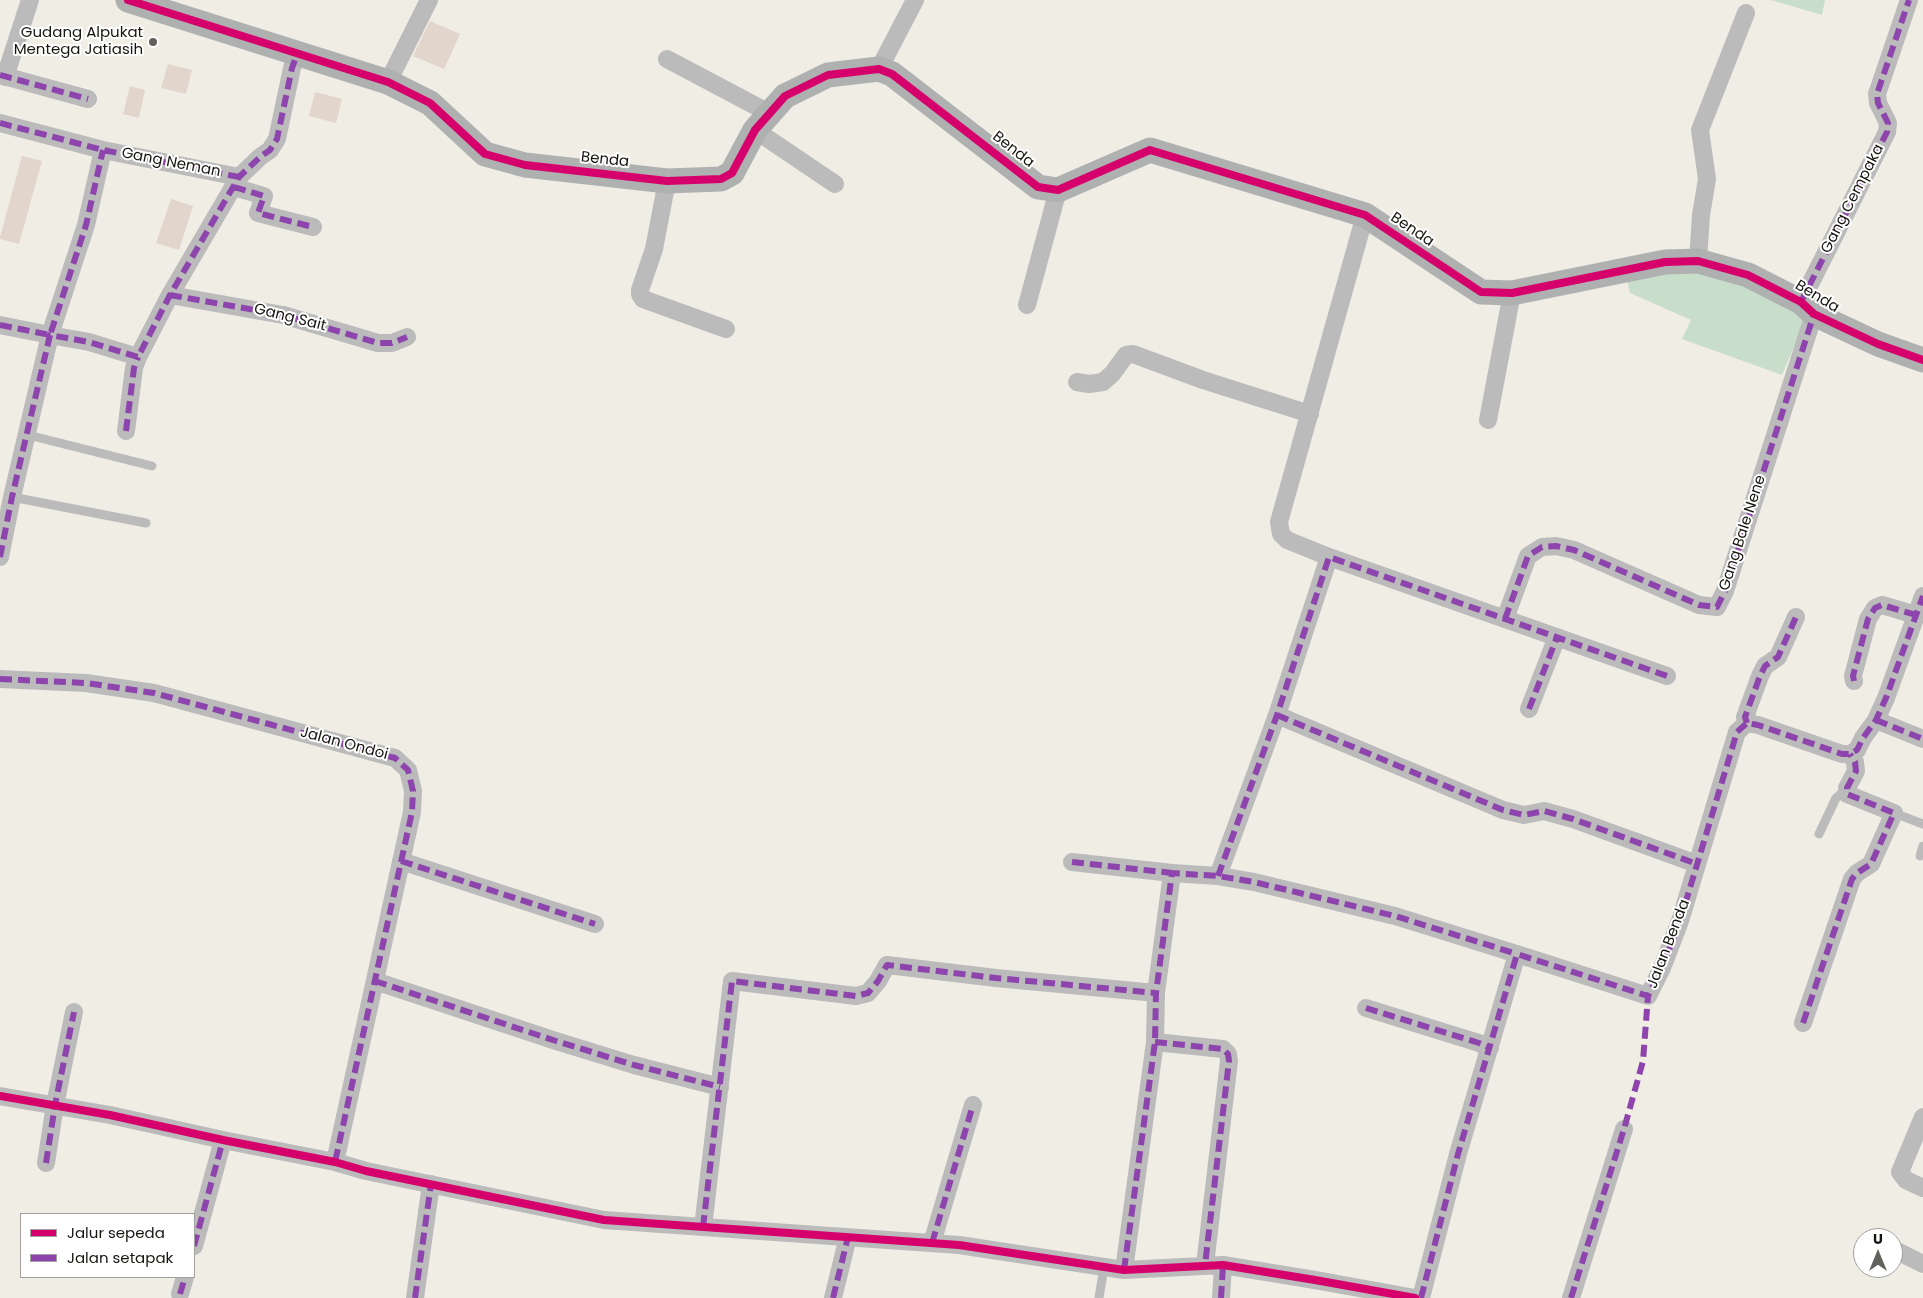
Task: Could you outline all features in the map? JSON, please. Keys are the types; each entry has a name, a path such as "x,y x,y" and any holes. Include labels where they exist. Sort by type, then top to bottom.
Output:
{"street":[{"path":"30,0 3,76 88,100"},
{"name":"Benda","path":"128,0 388,82 430,103 485,154 525,165 667,181 721,179 732,173 762,122 785,96 828,75 879,69 892,74 1038,187 1058,190 1150,150 1365,215 1481,292 1512,293 1665,262 1698,261 1748,275 1878,344 1923,360"},
{"path":"388,82 429,0"},
{"path":"879,69 914,0"},
{"name":"Gang Cempaka","path":"1808,308 1887,132 1888,123 1878,103 1877,94 1909,0"},
{"path":"1698,261 1701,215 1708,178 1700,130 1746,13"},
{"path":"126,431 134,368 138,357 170,296 237,182 260,157 270,150 278,139 292,68 298,54"},
{"path":"667,60 762,122 835,184"},
{"name":"Gang Neman","path":"0,123 102,150 237,182 264,196 258,213 313,228"},
{"path":"0,557 50,335 86,225 102,150"},
{"path":"667,181 654,249 640,294 644,299 726,330"},
{"path":"1027,305 1058,190"},
{"path":"1365,215 1279,522 1280,534 1287,540 1329,557 1667,676"},
{"path":"1488,420 1512,293"},
{"name":"Gang Sait","path":"170,296 284,315 378,343 392,343 407,337"},
{"name":"Gang Bale Nene","path":"1505,619 1528,556 1542,547 1556,546 1574,550 1698,605 1717,607 1725,591 1808,308"},
{"path":"0,325 89,342 138,357"},
{"path":"1077,382 1089,384 1103,382 1112,374 1126,355 1133,354 1203,380 1310,414"},
{"path":"1218,876 1277,715 1329,557"},
{"path":"1796,616 1778,657 1765,666 1760,676 1745,717 1747,723 1758,725 1834,752 1850,754 1857,750 1876,720 1923,596"},
{"path":"1854,681 1852,676 1868,619 1875,608 1882,605 1916,615"},
{"path":"1529,709 1557,637"},
{"name":"Jalan Ondoi","path":"0,680 86,683 154,693 395,758 408,770 413,791 412,812 334,1162"},
{"path":"1277,715 1503,810 1524,815 1544,811 1572,818 1697,864"},
{"path":"1876,720 1923,739"},
{"name":"Jalan Benda","path":"1517,954 1648,996 1662,968 1680,921 1737,732 1747,723"},
{"path":"1803,1023 1852,879 1857,872 1871,864 1894,812 1847,794 1847,788 1856,771 1855,762 1850,754"},
{"path":"401,861 595,924"},
{"path":"1072,862 1218,876 1254,882 1395,916 1517,954 1458,1154 1420,1298"},
{"path":"1124,1270 1156,1042 1156,993 1172,873"},
{"path":"703,1227 732,981 856,996 868,993 878,981 887,965 996,978 1156,993"},
{"path":"374,980 556,1041 634,1065 720,1087"},
{"path":"1366,1008 1490,1048"},
{"path":"46,1162 55,1105 74,1012"},
{"path":"1156,1042 1223,1049 1228,1054 1214,1265 1221,1298"},
{"path":"0,1096 110,1115 334,1162 366,1171 604,1220 932,1243 1124,1270 1214,1265 1315,1280 1415,1298"},
{"path":"932,1243 973,1105"},
{"path":"1923,1117 1900,1172 1906,1180 1923,1188"},
{"path":"1571,1298 1624,1128"},
{"path":"195,1242 222,1140"},
{"path":"415,1298 431,1184"},
{"path":"833,1298 848,1237"},
{"path":"1903,1254 1923,1264"},
{"path":"180,1294 185,1278"}],"lane":[{"path":"28,435 152,466"},
{"path":"12,498 146,522"},
{"path":"1819,834 1836,798 1847,788"},
{"path":"1894,812 1923,824"},
{"path":"1920,856 1923,846"},
{"path":"1099,1298 1104,1267"}],"green space":[{"path":"1771,0 1825,0 1822,15"},
{"path":"1679,266 1741,280 1806,318 1782,375 1682,339 1691,320 1630,293 1626,276"}],"building":[{"path":"430,21 460,34 444,69 413,56"},
{"path":"168,64 192,70 186,94 161,88"},
{"path":"130,86 145,90 139,118 123,114"},
{"path":"315,92 342,99 336,123 309,116"},
{"path":"22,156 42,161 19,244 0,239 0,237"},
{"path":"171,199 193,206 179,250 156,243"}],"marked path":[{"path":"1801,302 1887,132 1888,123 1878,103 1877,94 1909,0"},
{"path":"0,557 50,335 89,342 138,357 170,295 239,177 270,150 277,139 292,68 297,54"},
{"path":"0,75 88,99"},
{"path":"0,123 103,150 239,177"},
{"path":"0,325 50,335 86,225 103,150"},
{"path":"234,187 264,196 258,213 313,227"},
{"path":"170,295 283,315 378,343 392,343 407,337"},
{"path":"1505,619 1528,556 1542,547 1556,546 1574,550 1699,605 1717,607 1725,591 1814,314"},
{"path":"126,431 134,368 138,357"},
{"path":"1218,876 1277,715 1329,557 1667,676"},
{"path":"1421,1298 1458,1154 1517,954 1648,996 1662,968 1680,921 1737,732 1747,723 1758,725 1842,754 1850,754 1857,750 1876,720 1886,698 1923,596"},
{"path":"1854,681 1853,676 1868,619 1875,608 1882,605 1916,615"},
{"path":"1747,723 1745,717 1760,676 1765,666 1778,657 1796,617"},
{"path":"1529,709 1557,637"},
{"path":"0,679 86,683 154,693 395,758 408,770 413,791 412,812 335,1162"},
{"path":"1277,715 1503,810 1524,815 1544,811 1573,819 1697,864"},
{"path":"1876,720 1923,739"},
{"path":"1803,1023 1852,879 1857,873 1871,864 1894,813 1847,794 1847,788 1856,771 1855,762 1850,754"},
{"path":"401,861 595,924"},
{"path":"1072,862 1172,873"},
{"path":"1124,1270 1155,1042 1156,993 1172,873 1218,876 1254,882 1395,916 1517,954"},
{"path":"703,1227 732,981 856,996 868,993 878,981 887,965 996,978 1156,993"},
{"path":"375,981 634,1065 720,1087"},
{"path":"1571,1298 1624,1129 1643,1061 1648,996"},
{"path":"1366,1008 1490,1048"},
{"path":"46,1163 55,1105 74,1012"},
{"path":"1155,1042 1223,1049 1228,1054 1229,1061 1205,1265"},
{"path":"932,1243 973,1105"},
{"path":"195,1242 223,1140"},
{"path":"415,1298 431,1184"},
{"path":"833,1298 848,1237"},
{"path":"1221,1298 1223,1265"},
{"path":"180,1294 185,1278"}],"cycle path":[{"path":"128,0 388,82 430,103 485,154 525,165 667,181 721,179 732,173 755,130 785,96 828,75 879,69 892,74 1038,187 1058,190 1150,150 1365,215 1481,292 1512,293 1665,262 1698,261 1748,275 1801,302 1814,314 1878,344 1923,360"},
{"path":"0,1096 110,1115 335,1162 366,1171 604,1220 959,1245 1124,1270 1223,1265 1415,1298"}],"place":[{"name":"Gudang Alpukat Mentega Jatiasih","path":"153,42"}]}
